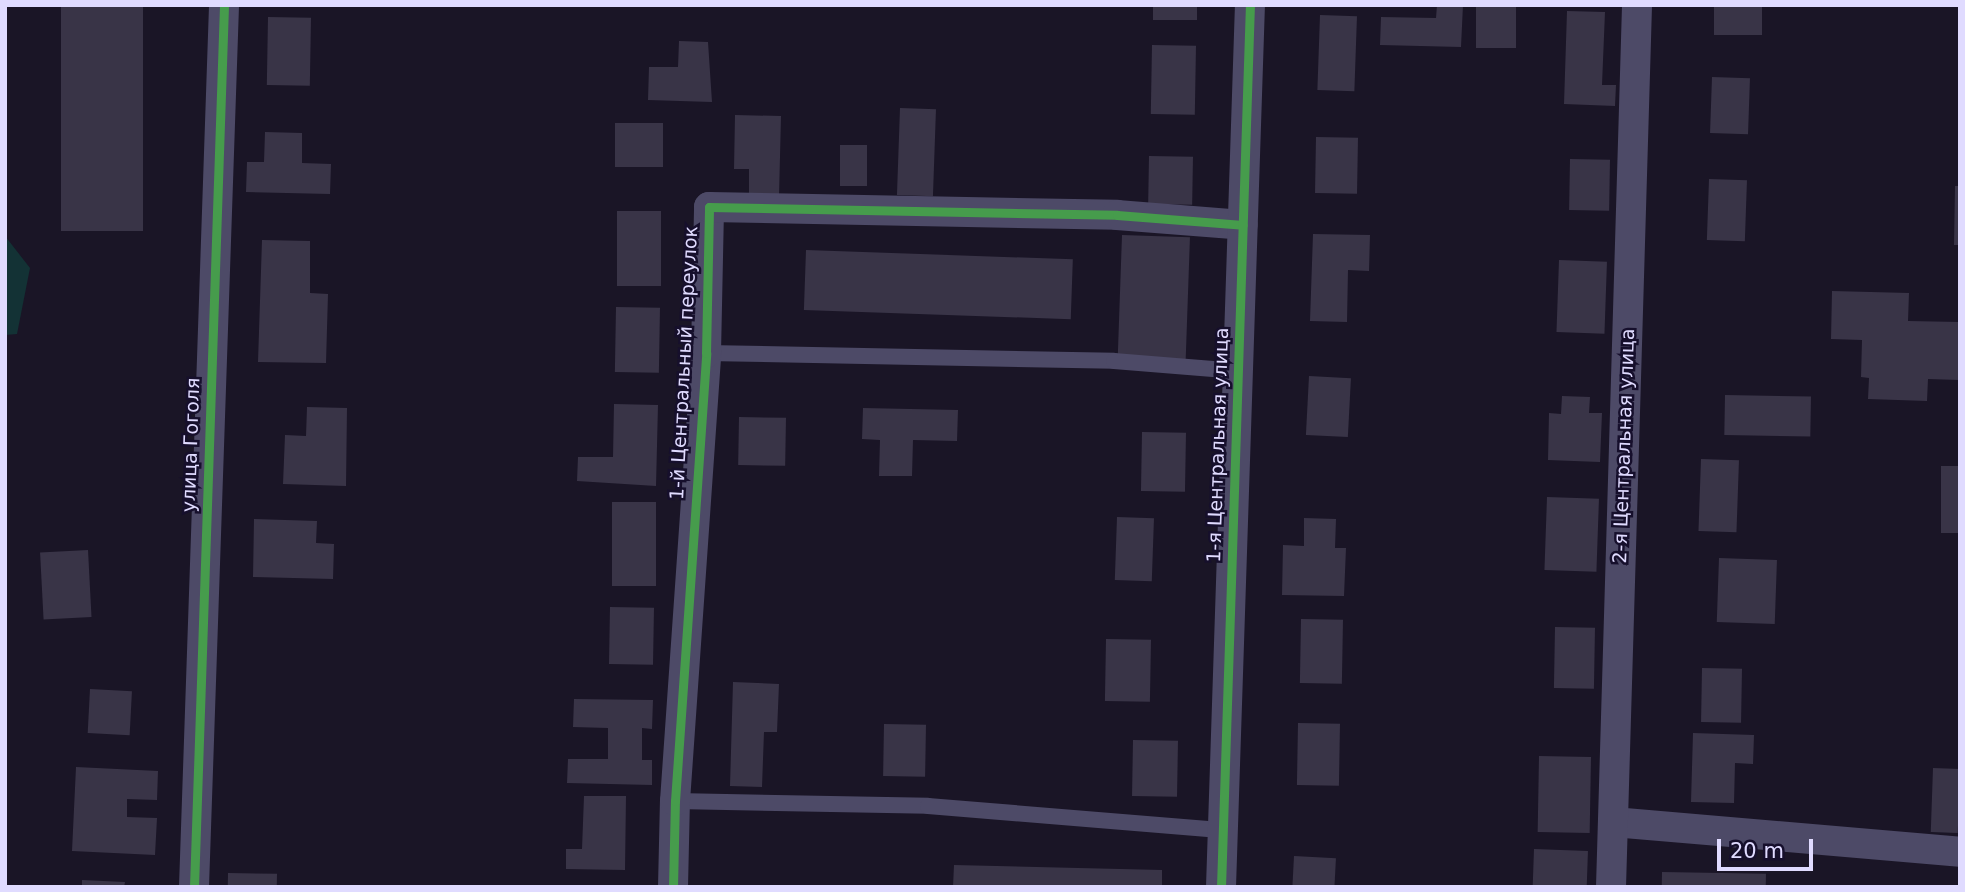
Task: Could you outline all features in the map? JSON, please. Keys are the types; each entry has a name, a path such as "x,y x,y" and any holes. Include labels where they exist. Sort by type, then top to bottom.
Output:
{"street":[{"name":"улица Гоголя","path":"194,887 224,5"},
{"name":"1-я Центральная улица","path":"1221,887 1250,5"},
{"name":"2-я Центральная улица","path":"1611,887 1637,5"},
{"name":"1-й Центральный переулок","path":"673,887 675,801 706,353 709,207 1117,215 1243,225"},
{"path":"1613,822 1960,852"}],"lane":[{"path":"706,353 1114,361 1238,371"},
{"path":"675,801 928,806 1223,830"}],"green space":[{"path":"5,236 30,268 17,334 5,335"}],"building":[{"path":"61,5 143,5 143,231 61,231"},
{"path":"1153,5 1197,5 1197,20 1153,20"},
{"path":"1437,5 1463,5 1461,47 1380,45 1381,17 1436,18"},
{"path":"1476,5 1516,5 1516,48 1476,48"},
{"path":"1714,5 1762,5 1762,35 1714,35"},
{"path":"1567,11 1605,12 1602,85 1616,85 1615,106 1564,104"},
{"path":"1320,15 1357,16 1354,91 1317,90"},
{"path":"268,17 311,18 310,86 267,85"},
{"path":"679,41 708,42 712,102 648,100 649,67 678,67"},
{"path":"1152,45 1196,46 1195,115 1151,114"},
{"path":"1712,77 1750,78 1748,134 1710,133"},
{"path":"900,108 936,109 933,196 897,195"},
{"path":"735,115 781,116 779,197 749,197 749,169 734,169"},
{"path":"615,123 663,123 663,167 615,167"},
{"path":"265,132 302,133 302,163 331,164 330,194 246,192 247,162 264,162"},
{"path":"1316,137 1358,138 1357,194 1315,193"},
{"path":"840,145 867,145 867,186 840,186"},
{"path":"1149,156 1193,157 1192,205 1148,204"},
{"path":"1570,159 1610,160 1609,211 1569,210"},
{"path":"1709,179 1747,180 1745,241 1707,240"},
{"path":"1955,186 1960,186 1960,245 1954,245"},
{"path":"617,211 661,211 661,286 617,286"},
{"path":"1313,234 1370,235 1369,271 1348,270 1347,322 1310,321"},
{"path":"1122,235 1190,237 1186,359 1118,357"},
{"path":"262,240 310,241 310,293 328,294 326,363 258,362"},
{"path":"806,250 1073,259 1071,319 804,310"},
{"path":"1559,260 1607,262 1604,334 1556,332"},
{"path":"1832,291 1909,293 1908,321 1960,322 1959,380 1928,379 1927,401 1868,399 1869,378 1861,377 1862,340 1831,339"},
{"path":"616,307 660,308 659,373 615,372"},
{"path":"1309,376 1351,378 1348,437 1306,435"},
{"path":"1725,395 1811,397 1810,436 1724,435"},
{"path":"1562,396 1590,397 1589,413 1602,413 1600,462 1548,460 1549,413 1561,414"},
{"path":"614,404 658,405 656,486 577,481 578,457 613,457"},
{"path":"307,407 347,408 346,486 283,484 285,435 306,436"},
{"path":"863,408 958,410 957,441 913,440 912,476 879,476 880,440 862,439"},
{"path":"739,417 786,418 785,466 738,465"},
{"path":"1142,432 1186,433 1185,492 1141,491"},
{"path":"1701,459 1739,460 1736,532 1698,531"},
{"path":"1941,466 1960,466 1960,533 1941,533"},
{"path":"1547,497 1599,499 1596,572 1544,570"},
{"path":"612,502 656,502 656,586 612,586"},
{"path":"1117,517 1154,518 1152,581 1115,580"},
{"path":"1304,518 1336,519 1335,548 1346,548 1344,596 1282,595 1283,545 1304,546"},
{"path":"254,519 317,521 316,543 334,544 333,579 253,577"},
{"path":"88,550 92,617 44,619 40,553"},
{"path":"1719,558 1777,560 1775,624 1717,622"},
{"path":"610,607 654,608 653,665 609,664"},
{"path":"1301,619 1343,620 1342,684 1300,683"},
{"path":"1555,627 1595,628 1594,689 1554,688"},
{"path":"1106,639 1151,640 1150,702 1105,701"},
{"path":"1702,668 1742,669 1741,723 1701,722"},
{"path":"733,682 779,684 777,732 764,732 762,787 730,786"},
{"path":"90,689 132,691 130,735 88,733"},
{"path":"574,699 653,700 652,729 642,728 642,760 652,760 652,785 567,783 568,759 608,759 608,728 573,727"},
{"path":"1298,723 1340,724 1339,786 1297,785"},
{"path":"884,724 926,725 925,777 883,776"},
{"path":"1693,733 1754,735 1753,764 1735,763 1734,803 1691,802"},
{"path":"1133,740 1178,741 1177,797 1132,796"},
{"path":"1539,756 1591,757 1590,833 1538,832"},
{"path":"76,767 158,771 157,800 127,799 127,817 157,818 155,855 72,851"},
{"path":"1933,768 1960,769 1958,833 1931,832"},
{"path":"584,796 626,796 625,870 566,869 566,849 582,849"},
{"path":"1534,849 1588,851 1587,887 1533,887"},
{"path":"1294,856 1336,858 1334,887 1292,887"},
{"path":"954,865 1162,870 1162,887 953,887"},
{"path":"1662,872 1766,874 1766,887 1662,887"},
{"path":"228,873 277,874 277,887 228,887"},
{"path":"82,880 125,882 124,887 82,887"}],"cycle path":[{"path":"194,887 224,5"},
{"path":"1221,887 1250,5"},
{"path":"673,887 675,801 706,353 709,207 1117,215 1243,225"}]}
